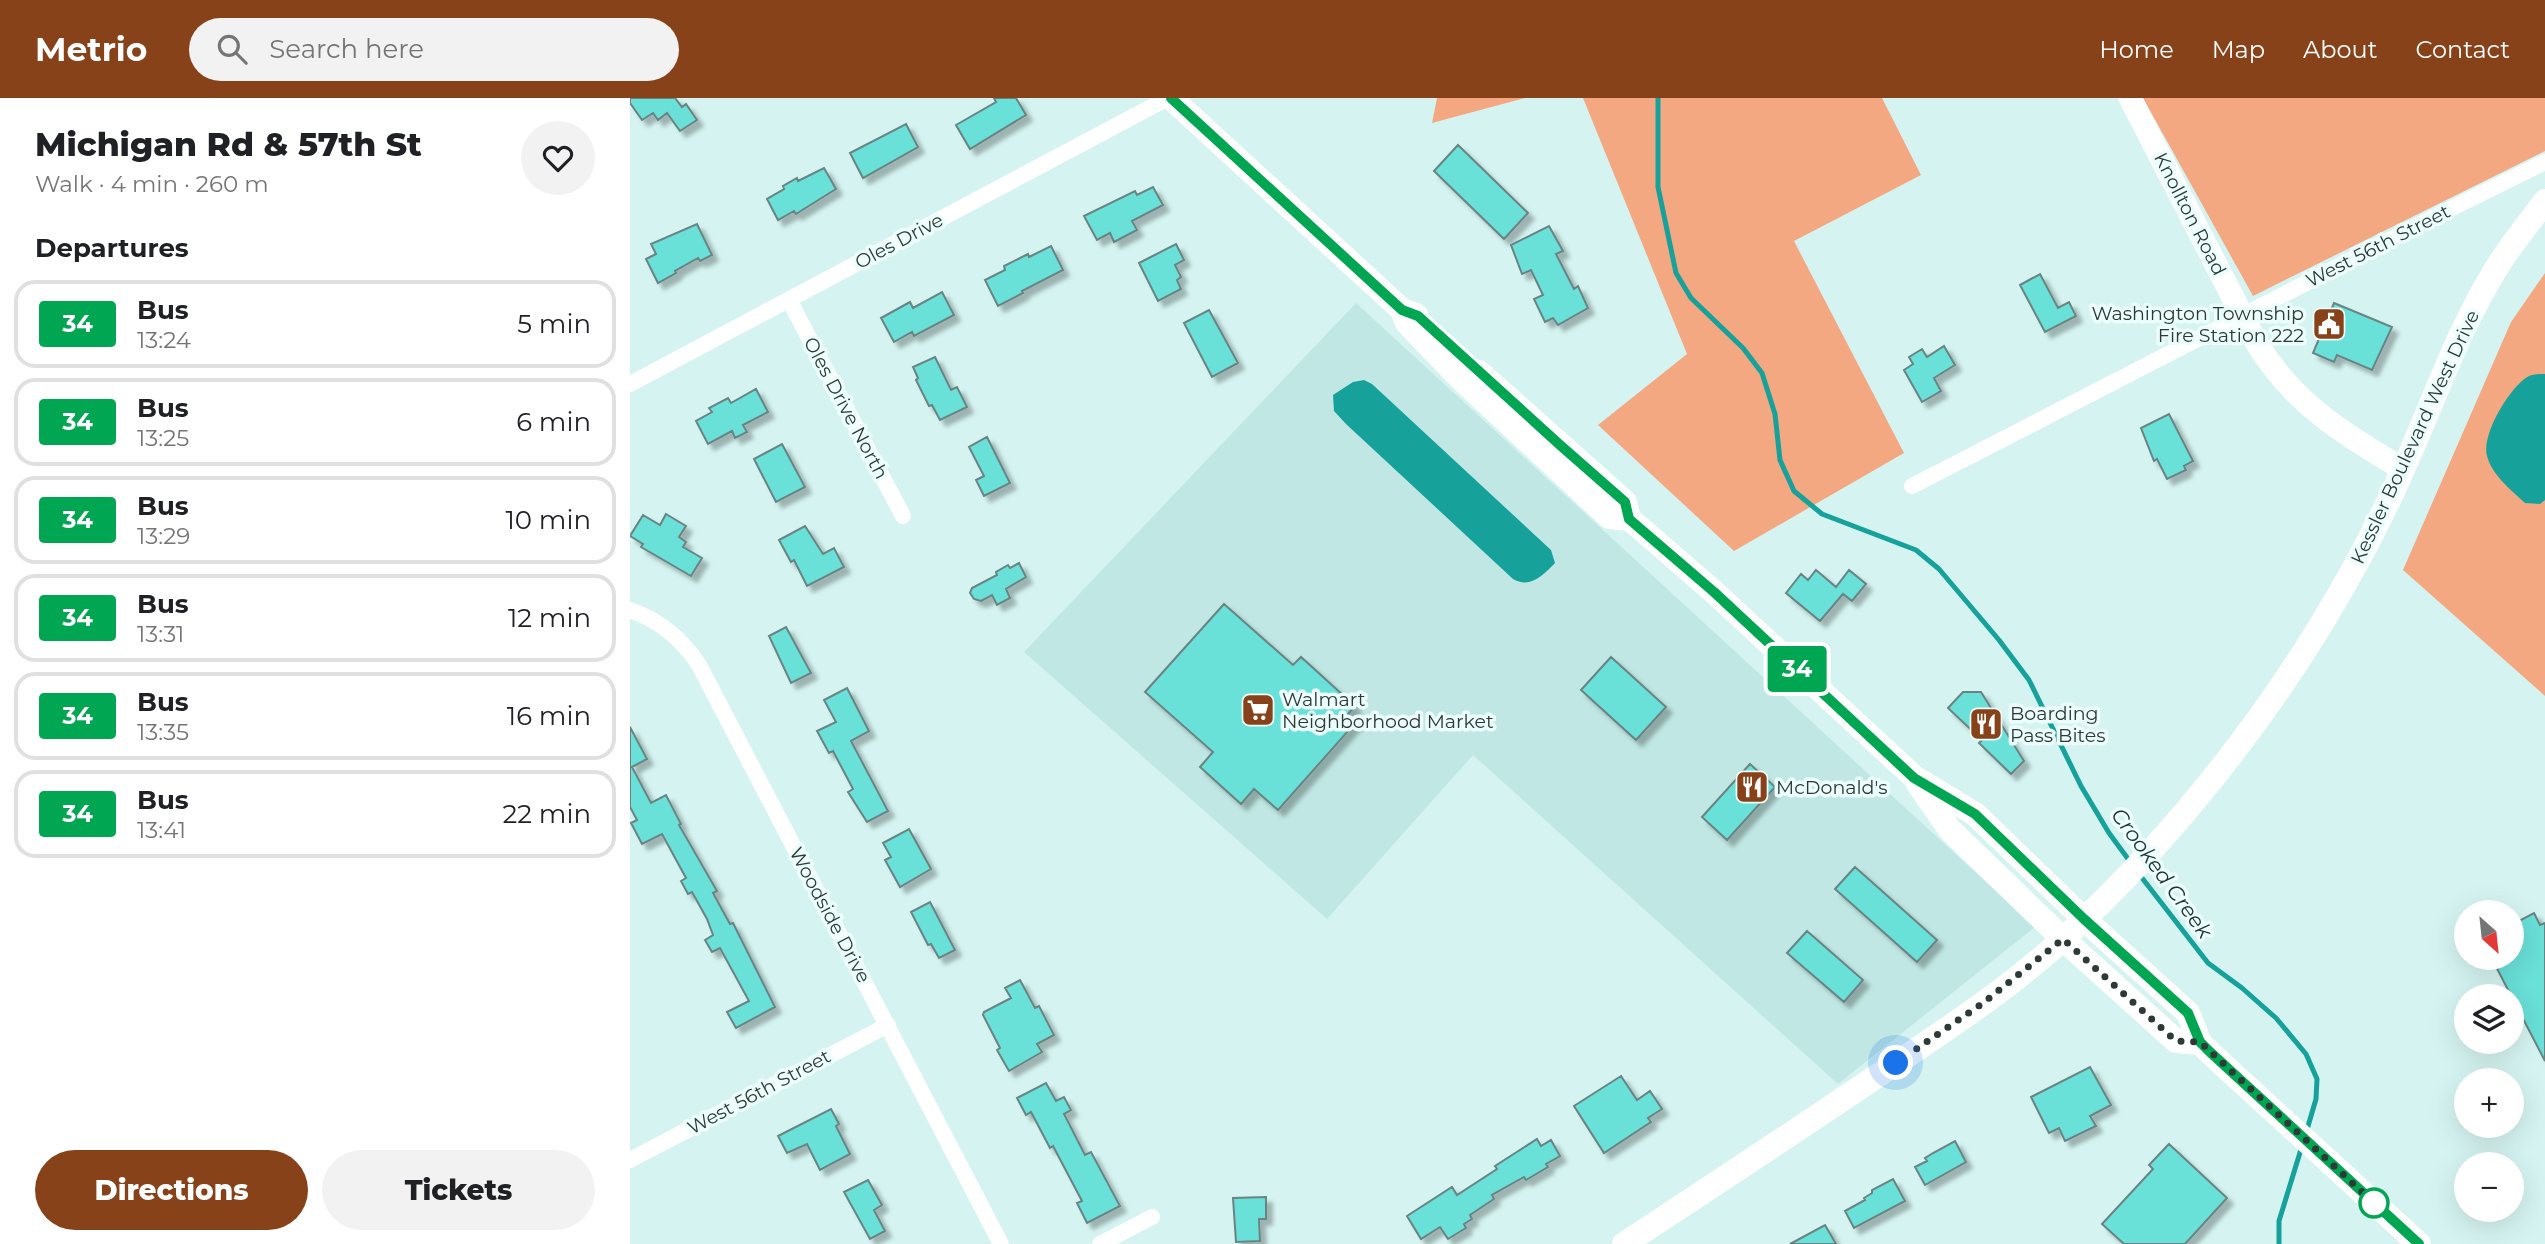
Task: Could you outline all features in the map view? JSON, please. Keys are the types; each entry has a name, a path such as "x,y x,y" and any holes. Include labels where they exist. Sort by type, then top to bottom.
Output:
{"main road":[{"path":"1170,98 1402,310 1407,323 1459,377 1609,517 1629,519 1714,592 1914,778 1975,814 2084,919 2188,1013 2200,1042 2419,1244"},
{"name":"Kessler Boulevard West Drive","path":"1625,1244 1994,995 2063,939 2159,840 2224,764 2284,682 2354,569 2403,469 2466,323 2499,264 2545,201"},
{"path":"1914,778 1950,830 2063,939 2176,1041 2200,1042"}],"street":[{"name":"Oles Drive","path":"630,384 1170,98"},
{"name":"Knollton Road","path":"2130,98 2256,342 2274,368 2311,409 2344,434 2403,469"},
{"name":"West 56th Street","path":"1912,486 2545,162"},
{"name":"Oles Drive North","path":"789,300 903,516"},
{"name":"Woodside Drive","path":"630,610 649,618 668,631 699,665 1001,1244"},
{"name":"West 56th Street","path":"630,1160 888,1025"},
{"path":"1100,1244 1152,1217"}],"shaded area":[{"path":"1437,98 1525,98 1432,123"},
{"path":"1583,98 1882,98 1921,175 1794,241 1904,453 1734,551 1598,425 1687,354"},
{"path":"2143,98 2545,98 2545,151 2253,296"},
{"path":"2545,273 2545,696 2403,570 2511,322"},
{"path":"1356,303 2035,927 1838,1084 1473,755 1327,919 1024,652"}],"water":[{"path":"2535,374 2545,374 2545,500 2540,504 2525,503 2493,470 2486,447 2499,412 2521,381"},
{"path":"1364,380 1372,384 1551,550 1555,563 1531,581 1519,582 1513,579 1346,424 1334,411 1333,395 1353,382"}],"building":[{"path":"630,98 675,98 682,107 686,104 697,120 680,131 667,113 658,120 653,113 642,120 630,103"},
{"path":"994,98 1016,98 1026,115 970,149 956,125 996,102"},
{"path":"906,124 918,147 863,178 850,153"},
{"path":"1458,145 1528,213 1504,239 1434,171"},
{"path":"824,168 836,189 796,214 794,211 778,220 767,199 797,178 798,181"},
{"path":"1153,187 1163,205 1132,221 1137,230 1114,242 1110,233 1097,240 1084,216 1135,191 1137,195"},
{"path":"697,224 712,255 700,261 698,258 658,283 646,259 656,254 651,244"},
{"path":"1549,226 1563,251 1556,254 1574,289 1578,286 1588,308 1558,325 1553,318 1545,322 1534,299 1543,295 1531,270 1522,274 1511,245"},
{"path":"1176,244 1184,260 1175,265 1181,277 1177,280 1181,289 1158,301 1139,263"},
{"path":"1051,246 1063,270 998,306 985,280 1005,270 1004,266"},
{"path":"2040,274 2058,308 2069,302 2076,316 2045,332 2020,285"},
{"path":"942,292 954,315 914,336 912,332 894,342 881,318 910,302 913,308"},
{"path":"2334,303 2392,327 2372,370 2337,355 2334,362 2313,353"},
{"path":"1209,310 1238,363 1212,377 1184,323"},
{"path":"1944,346 1955,365 1934,378 1941,391 1922,402 1904,370 1913,364 1909,357 1922,349 1927,357"},
{"path":"935,357 951,390 957,387 967,407 940,420 932,405 929,406 916,380 918,378 913,367"},
{"path":"756,389 768,412 743,425 747,432 735,438 732,431 708,444 696,421 712,412 709,408 728,398 731,403"},
{"path":"2169,414 2193,461 2184,466 2186,470 2167,479 2157,459 2154,461 2141,428"},
{"path":"987,437 1010,483 984,496 976,480 984,476 969,447"},
{"path":"782,444 805,487 776,502 754,459"},
{"path":"666,514 686,526 679,537 686,542 683,547 702,558 691,576 641,547 643,544 630,536 643,515 660,525"},
{"path":"805,526 823,554 834,548 844,567 807,586 794,560 791,562 779,540"},
{"path":"1019,563 1026,577 1006,589 1010,598 997,605 992,595 981,601 974,599 970,593 972,588 997,575 996,572 1008,565 1010,568"},
{"path":"1816,570 1836,587 1849,570 1866,584 1852,601 1843,594 1820,621 1786,593 1801,574 1808,580"},
{"name":"Walmart Neighborhood Market","path":"1224,604 1293,665 1301,657 1355,706 1348,714 1357,721 1278,810 1254,789 1241,804 1200,767 1213,752 1145,692"},
{"path":"786,627 811,673 791,683 769,636"},
{"path":"1611,657 1666,707 1636,740 1581,690"},
{"path":"847,688 869,731 851,741 888,811 867,822 848,792 853,789 833,751 829,753 817,731 836,722 824,700"},
{"path":"1963,692 1981,692 2024,761 2011,774 1979,743 1982,740 1948,708"},
{"path":"630,727 647,759 632,767 651,803 666,795 681,824 679,825 717,891 713,893 730,924 733,923 775,1007 736,1028 727,1012 749,1001 720,948 712,952 705,940 713,935 692,892 688,894 681,881 686,878 662,834 642,844 631,823 637,820 630,807"},
{"path":"1750,764 1775,787 1727,840 1702,817"},
{"path":"909,829 931,869 900,887 885,860 891,857 883,843"},
{"path":"1855,867 1937,940 1917,962 1835,889"},
{"path":"930,902 955,950 939,958 931,944 928,945 911,912"},
{"path":"2534,913 2540,925 2545,923 2545,1061 2524,1021 2524,984 2505,984 2498,970 2524,970 2524,918"},
{"path":"1807,931 1863,980 1844,1002 1787,953"},
{"path":"1020,980 1035,1008 1039,1006 1054,1035 1037,1044 1042,1052 1009,1071 983,1015 1011,998 1005,988"},
{"path":"2090,1067 2111,1105 2090,1116 2096,1126 2065,1141 2059,1128 2049,1133 2031,1097"},
{"path":"1621,1076 1637,1100 1650,1091 1662,1109 1648,1118 1651,1122 1604,1153 1574,1106"},
{"path":"1046,1083 1056,1101 1064,1097 1071,1110 1064,1114 1085,1155 1091,1152 1120,1206 1087,1223 1077,1203 1082,1201 1053,1146 1050,1148 1031,1112 1026,1115 1017,1098"},
{"path":"831,1109 850,1154 820,1170 807,1144 787,1153 778,1136"},
{"path":"1537,1139 1541,1146 1551,1140 1560,1156 1526,1180 1524,1177 1492,1195 1494,1199 1470,1215 1472,1219 1464,1224 1466,1228 1448,1239 1440,1227 1421,1239 1407,1216 1452,1187 1457,1195"},
{"path":"1955,1141 1966,1162 1925,1185 1915,1167"},
{"path":"2169,1144 2227,1198 2185,1244 2124,1244 2102,1224 2153,1169 2149,1165"},
{"path":"1893,1179 1905,1201 1854,1228 1845,1211 1865,1200 1872,1190"},
{"path":"868,1180 882,1205 874,1210 885,1231 870,1239 844,1192"},
{"path":"1266,1197 1266,1219 1259,1219 1260,1241 1236,1242 1233,1198"},
{"path":"1825,1225 1836,1244 1790,1244"}],"waterway":[{"name":"Crooked Creek","path":"1658,98 1658,187 1676,273 1691,298 1743,348 1762,373 1775,414 1780,460 1794,491 1822,514 1916,550 1939,569 2029,680 2081,786 2109,833 2131,863"},
{"name":"Crooked Creek","path":"2139,874 2208,963 2276,1018 2306,1054 2317,1079 2316,1099 2306,1133"},
{"name":"Crooked Creek","path":"2279,1244 2279,1221 2302,1146"}],"bus line":[{"name":"34","path":"1171,98 1402,310 1418,316 1625,502 1629,519 1714,592 1914,778 1975,814 2084,919 2188,1013 2200,1042 2245,1086 2419,1244"}],"place":[{"name":"Washington Township Fire Station 222","path":"2329,324"},
{"name":"Walmart Neighborhood Market","path":"1258,710"},
{"name":"Boarding Pass Bites","path":"1986,724"},
{"name":"McDonald's","path":"1752,787"}],"route":[{"path":"1896,1063 1983,1003 2063,939 2176,1041 2200,1042 2374,1203"}]}
